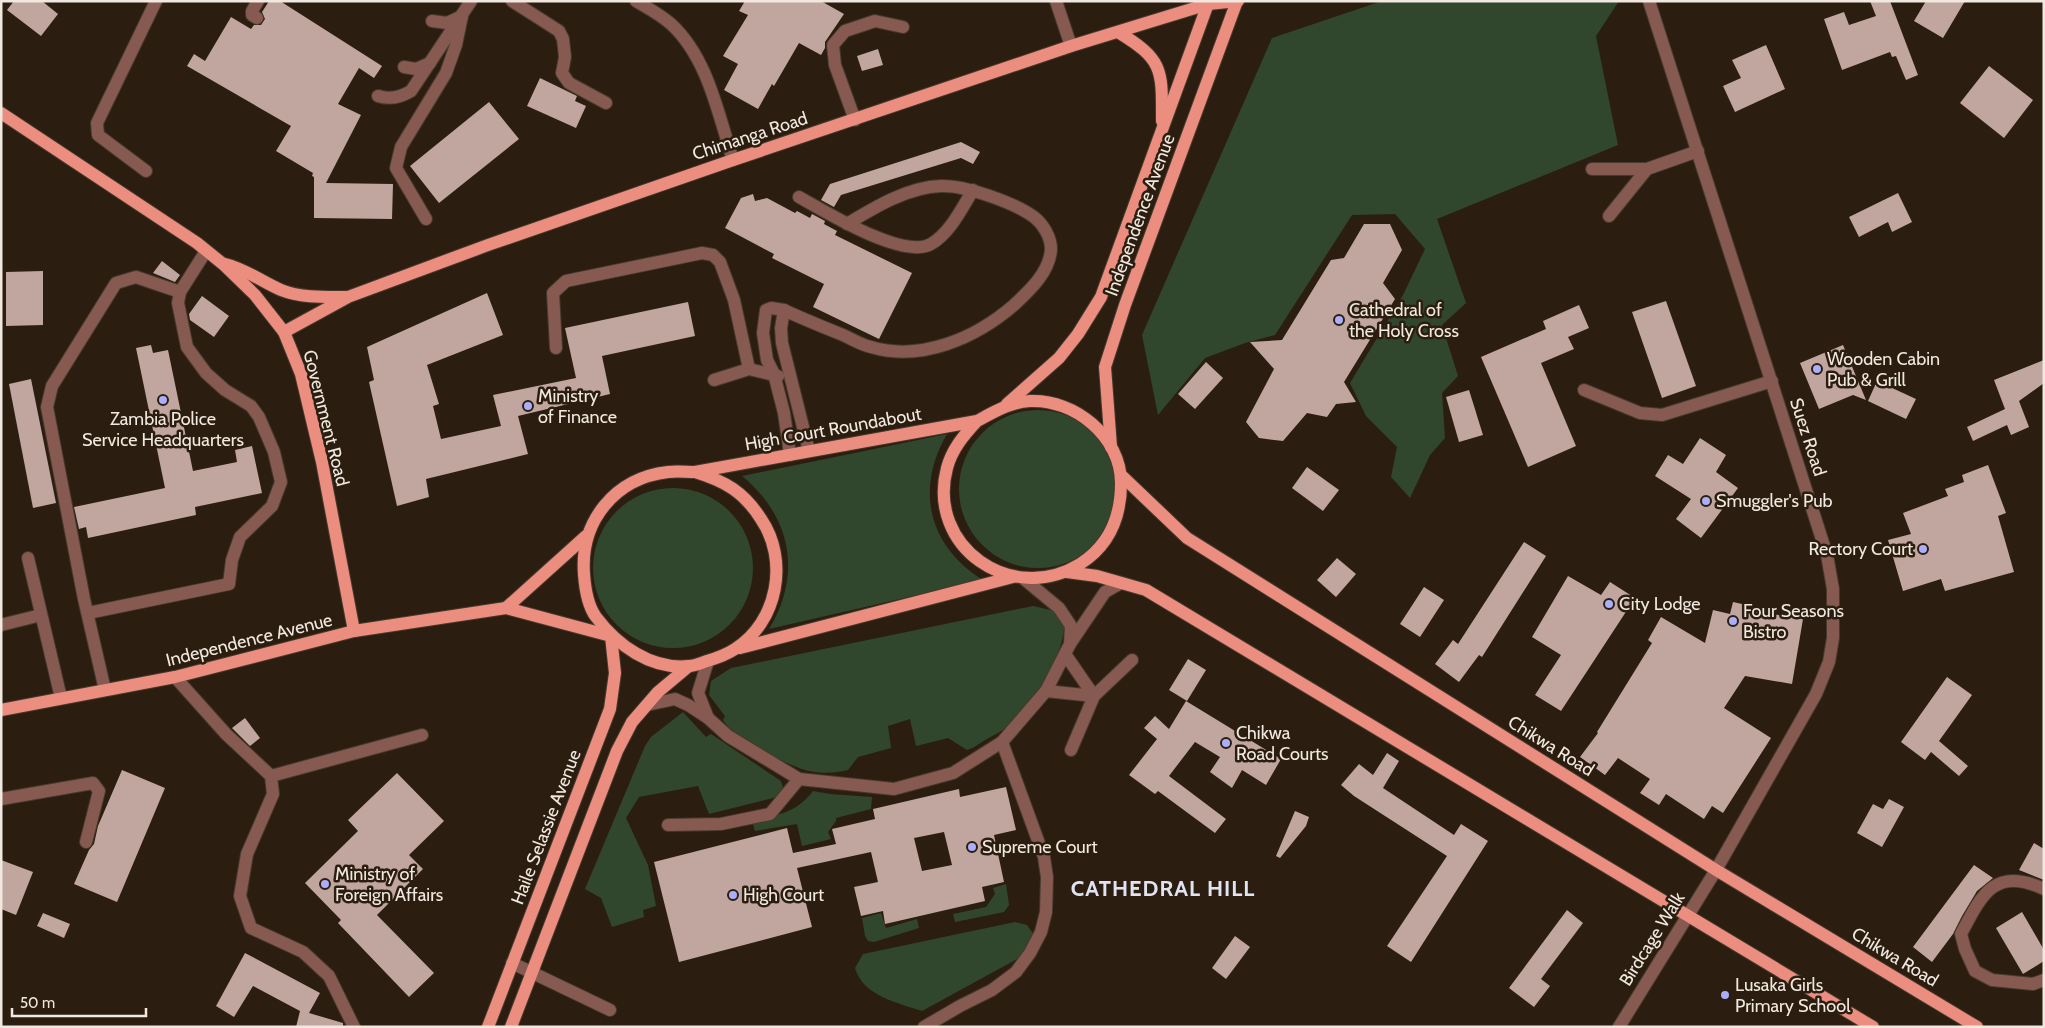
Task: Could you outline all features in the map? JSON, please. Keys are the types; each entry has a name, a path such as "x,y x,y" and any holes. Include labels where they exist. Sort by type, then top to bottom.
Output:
{"main road":[{"name":"Chimanga Road","path":"284,332 348,297 488,245 855,120 914,97 1209,3 1237,1"},
{"name":"Independence Avenue","path":"1111,447 1105,367 1128,297 1237,1"},
{"name":"Independence Avenue","path":"1005,405 1059,358 1078,334 1101,297 1209,3"},
{"path":"1118,32 1143,47 1156,64 1162,83 1162,131"},
{"name":"Government Road","path":"1,112 197,243 223,264 255,295 284,332 301,374 320,453 354,631"},
{"path":"223,264 237,267 283,291 322,297 348,297"},
{"name":"High Court Roundabout","path":"736,649 1019,578 1046,578 1066,572 1092,556 1111,533 1121,504 1121,474 1111,447 1096,427 1077,412 1054,403 1030,401 1005,405 977,421 958,442 947,468 944,496 950,524 965,548 987,567 1019,578"},
{"name":"High Court Roundabout","path":"695,472 717,478 743,497 754,508 767,527 775,549 777,571 774,594 766,615 753,634 736,649 723,656 689,666 667,664 646,659 611,636 594,615 585,590 583,563 586,536 598,512 617,492 642,478 668,472 695,472 977,421"},
{"name":"Chikwa Road","path":"1121,474 1187,538 1716,870 1976,1027"},
{"path":"506,608 586,536"},
{"path":"1066,572 1097,576 1146,590 1688,914 1873,1027"},
{"name":"Independence Avenue","path":"1,710 175,677 354,631 506,608 611,636"},
{"name":"Haile Selassie Avenue","path":"488,1027 610,709 614,673 611,636"},
{"path":"511,1027 617,751 632,722 658,692 689,666"}],"street":[{"path":"146,171 98,135 97,123 156,1"},
{"path":"257,18 252,15 252,11 258,1"},
{"path":"378,96 386,98 402,96 411,91 471,1"},
{"path":"512,1 559,30 563,39 564,57 562,73 569,83 606,103"},
{"path":"636,1 670,24 681,35 699,62 706,76 733,160"},
{"path":"1056,1 1071,46"},
{"name":"Suez Road","path":"1648,1 1772,381 1827,556 1833,589 1834,638 1829,662 1816,694 1716,870"},
{"path":"432,21 447,23 462,16"},
{"path":"426,219 396,168 401,147 446,73 456,44 462,16"},
{"path":"855,120 835,65 833,44 845,31 875,21 903,27"},
{"path":"404,67 416,69 430,63"},
{"path":"1592,169 1647,169 1698,151"},
{"path":"1609,216 1647,169"},
{"path":"790,455 784,413 774,374 767,360 763,333 764,314 768,309 784,310 871,347 893,351 918,351 944,346 1000,317 1037,282 1046,266 1051,250 1049,238 1042,225 1034,216 973,190 942,186 916,191 892,199 847,224"},
{"path":"799,197 847,224 885,240 907,247 922,248 943,236 973,190"},
{"path":"88,613 229,584 232,560 240,537 272,506 281,482 274,452 259,417 251,406 225,390 206,373 187,348 178,303 180,292 206,251"},
{"path":"556,348 553,293 566,281 702,253 713,255 720,262 734,300 749,369"},
{"path":"105,690 48,407 52,386 116,283 136,277 180,292"},
{"path":"784,310 781,328 782,343 809,451"},
{"path":"714,380 749,369 774,374 792,382"},
{"path":"1584,390 1640,413 1662,415 1772,381"},
{"path":"28,558 61,698"},
{"path":"1019,578 1058,608 1071,626 1067,649 1094,696"},
{"path":"647,705 675,700 708,718 728,736 799,780 894,789 953,772 1002,742 1046,691 1067,649 1086,623 1104,592 1121,583"},
{"path":"1,625 40,615"},
{"path":"1071,750 1094,696 1132,660"},
{"path":"708,661 698,693 708,718"},
{"path":"175,677 226,734 271,776 273,794 247,854 240,896 251,928 303,952 329,976 354,1027"},
{"path":"1046,691 1094,696"},
{"path":"271,776 422,735"},
{"path":"924,1027 992,990 1016,972 1030,953 1042,925 1048,894 1044,857 1002,742"},
{"path":"668,825 721,824 770,814 799,780"},
{"path":"1,799 93,783 99,791 86,842"},
{"name":"Birdcage Walk","path":"1619,1027 1716,870"},
{"path":"2044,889 2025,881 2011,880 1992,887 1979,901 1961,934 1965,950 1976,971 1992,980 2033,984 2044,980"},
{"path":"512,963 610,1010"}],"green space":[{"path":"1382,1 1619,1 1596,36 1618,145 1437,219 1466,303 1442,325 1458,376 1442,393 1445,438 1430,455 1410,498 1391,477 1397,447 1366,416 1350,383 1403,295 1425,249 1395,214 1352,215 1275,335 1245,343 1205,358 1158,415 1142,335 1272,38"},
{"path":"1046,410 1061,413 1075,419 1094,433 1104,445 1114,466 1117,489 1114,512 1104,533 1094,545 1082,555 1061,565 1046,568 1030,568 1015,565 994,555 972,533 960,504 959,481 962,466 972,445 994,423 1023,411"},
{"path":"947,434 937,455 931,475 932,515 939,533 950,551 964,566 983,580 769,629 779,609 786,588 787,548 781,528 772,510 759,492 742,476"},
{"path":"673,488 704,494 724,506 735,517 747,537 753,568 747,599 735,619 724,630 704,642 673,648 642,642 622,630 611,619 599,599 593,568 599,537 611,517 622,506 642,494"},
{"path":"1033,606 1055,611 1065,621 1063,636 1053,665 1028,705 1007,727 967,750 948,738 916,746 910,719 888,726 891,748 858,757 848,770 829,773 809,771 775,758 738,735 723,720 725,716 709,695 711,681 731,668"},
{"path":"683,712 706,737 711,734 781,781 783,788 777,797 709,814 698,786 639,797 626,818 648,865 656,906 643,910 644,917 612,927 601,898 585,889 645,746 651,737"},
{"path":"813,791 872,797 871,809 836,818 828,832 831,839 802,846 797,824 755,831 752,821 778,815 793,809"},
{"path":"1006,884 1009,905 1004,912 955,922 953,914 986,907 995,894 993,888"},
{"path":"881,913 886,928 917,919 919,928 874,942 868,941 865,936 862,918"},
{"path":"1015,922 1027,925 1034,935 1026,954 922,1011 892,1001 873,992 859,978 855,968 863,954"}],"building":[{"path":"14,1 42,1 58,14 41,36 7,10"},
{"path":"269,1 280,1 382,66 374,78 359,68 338,104 361,115 326,183 393,184 392,219 314,218 313,173 276,151 291,126 187,66 194,54 205,61 231,17 251,29 254,25 261,25 265,19 262,12"},
{"path":"745,1 821,1 844,14 825,42 825,48 821,55 799,43 758,109 724,90 738,64 723,56 748,15 739,11"},
{"path":"1870,1 1890,1 1918,75 1906,80 1896,56 1892,57 1890,52 1842,70 1824,19 1844,12 1849,25 1876,16"},
{"path":"1926,1 1965,1 1943,38 1914,21"},
{"path":"1766,45 1785,89 1735,112 1723,86 1741,78 1732,60"},
{"path":"878,49 883,65 862,71 857,56"},
{"path":"1989,66 2033,100 2004,138 1960,103"},
{"path":"540,78 577,96 575,101 586,106 576,128 527,106"},
{"path":"489,102 519,139 439,203 410,166"},
{"path":"961,142 980,152 973,164 961,158 841,195 834,207 821,200 830,184"},
{"path":"1898,193 1912,222 1892,232 1888,222 1859,237 1849,217"},
{"path":"753,194 755,201 767,198 795,213 797,211 810,218 812,214 825,221 824,224 837,231 835,235 912,273 879,339 813,307 824,284 772,258 774,254 725,228 741,198"},
{"name":"Cathedral of the Holy Cross","path":"1364,224 1390,224 1402,250 1383,283 1395,299 1344,382 1356,402 1336,404 1327,417 1307,413 1283,441 1259,438 1246,422 1274,369 1250,342 1282,340 1331,260 1344,258"},
{"path":"162,261 180,275 175,282 153,273"},
{"path":"43,271 43,325 6,326 6,272"},
{"name":"Ministry of Finance","path":"487,293 503,335 427,365 439,404 433,406 441,439 501,426 493,395 576,378 565,328 688,302 695,336 602,356 610,394 518,416 528,454 426,479 429,497 397,506 369,382 374,380 367,347"},
{"path":"202,296 229,316 214,337 190,320 189,314"},
{"path":"1666,301 1696,386 1662,398 1632,312"},
{"path":"1579,305 1589,328 1568,337 1574,349 1541,363 1576,446 1528,467 1481,357 1546,329 1543,321"},
{"name":"Zambia Police Service Headquarters","path":"151,345 153,353 168,350 193,471 237,462 235,450 252,446 262,493 195,507 196,515 88,538 86,527 79,529 74,507 165,488 136,348"},
{"path":"1843,345 1866,400 1853,395 1819,409 1800,363"},
{"path":"2044,360 2044,383 2019,401 2029,427 2011,435 2007,425 1973,441 1967,427 2005,409 1994,380"},
{"path":"1206,362 1223,378 1195,409 1178,394"},
{"path":"31,379 56,503 33,508 9,384"},
{"path":"1877,381 1916,399 1906,419 1868,401"},
{"path":"1469,390 1483,435 1459,442 1446,397"},
{"path":"1700,438 1726,455 1716,472 1738,488 1701,538 1676,519 1691,499 1655,476 1668,455 1683,464"},
{"path":"1988,465 2006,513 1998,516 2014,572 1945,591 1941,579 1903,591 1888,540 1911,534 1903,513 1948,496 1945,489 1964,482 1962,475"},
{"path":"1307,467 1339,490 1323,511 1292,488"},
{"path":"1524,542 1546,556 1482,657 1479,655 1459,682 1435,664 1453,640 1458,644"},
{"path":"1337,558 1356,574 1336,597 1317,580"},
{"path":"1568,576 1601,595 1610,582 1635,598 1561,711 1535,695 1561,655 1532,637"},
{"path":"1424,587 1444,600 1420,637 1400,624"},
{"path":"1733,602 1760,608 1759,612 1803,619 1792,684 1745,676 1724,708 1771,738 1723,813 1712,806 1704,819 1666,794 1659,805 1640,793 1650,779 1618,758 1605,775 1580,757 1598,733 1652,643 1648,640 1661,617 1705,643 1713,610 1730,614"},
{"path":"1188,659 1206,670 1187,701 1169,690"},
{"path":"1947,677 1972,695 1939,741 1968,766 1959,776 1931,752 1925,760 1901,742"},
{"path":"1186,701 1281,759 1266,785 1242,770 1232,788 1210,772 1220,757 1195,742 1169,776 1226,819 1215,833 1158,791 1155,794 1129,775 1157,739 1144,728 1155,716 1169,729"},
{"path":"245,718 260,738 250,746 232,728"},
{"path":"1387,753 1399,761 1383,788 1454,835 1461,824 1488,841 1411,962 1387,946 1447,856 1354,796 1341,785 1359,764 1373,775"},
{"path":"122,770 165,788 117,902 74,884 89,850 94,844 98,826"},
{"name":"Ministry of Foreign Affairs","path":"397,773 444,821 409,855 423,869 377,915 434,973 409,997 338,923 341,920 305,883 358,831 348,820"},
{"path":"1006,787 1016,830 994,835 1004,882 982,887 985,901 885,924 883,911 861,916 854,887 878,882 871,852 797,868 812,927 679,962 654,862 787,828 793,853 836,844 832,829 875,819 873,809 959,789 960,797","holes":["944,832 952,865 922,871 914,838"]},
{"path":"1889,799 1904,807 1882,847 1857,833 1873,804 1883,809"},
{"path":"1295,811 1309,817 1306,826 1280,858 1276,856"},
{"path":"2034,843 2044,849 2044,880 2019,870"},
{"path":"1,860 33,872 16,915 1,909"},
{"path":"1974,865 1993,878 1977,891 1953,934 1932,962 1913,947"},
{"path":"1567,910 1583,923 1541,979 1550,986 1534,1007 1509,988"},
{"path":"2022,912 2044,950 2044,961 2023,974 1996,928"},
{"path":"43,913 70,924 64,938 37,926"},
{"path":"1235,936 1250,947 1226,979 1212,968"},
{"path":"245,953 320,993 309,1013 343,1023 343,1027 296,1027 300,1011 253,986 234,1017 216,1006"}],"place":[{"name":"Cathedral of the Holy Cross","path":"1339,320"},
{"name":"Wooden Cabin Pub & Grill","path":"1817,369"},
{"name":"Zambia Police Service Headquarters","path":"163,400"},
{"name":"Ministry of Finance","path":"528,406"},
{"name":"Smuggler's Pub","path":"1706,501"},
{"name":"Rectory Court","path":"1923,549"},
{"name":"City Lodge","path":"1609,604"},
{"name":"Four Seasons Bistro","path":"1733,621"},
{"name":"Chikwa Road Courts","path":"1226,743"},
{"name":"Supreme Court","path":"972,847"},
{"name":"Ministry of Foreign Affairs","path":"325,884"},
{"name":"High Court","path":"733,895"},
{"name":"Lusaka Girls Primary School","path":"1725,995"}],"district":[{"name":"CATHEDRAL HILL","path":"1163,888"}]}
